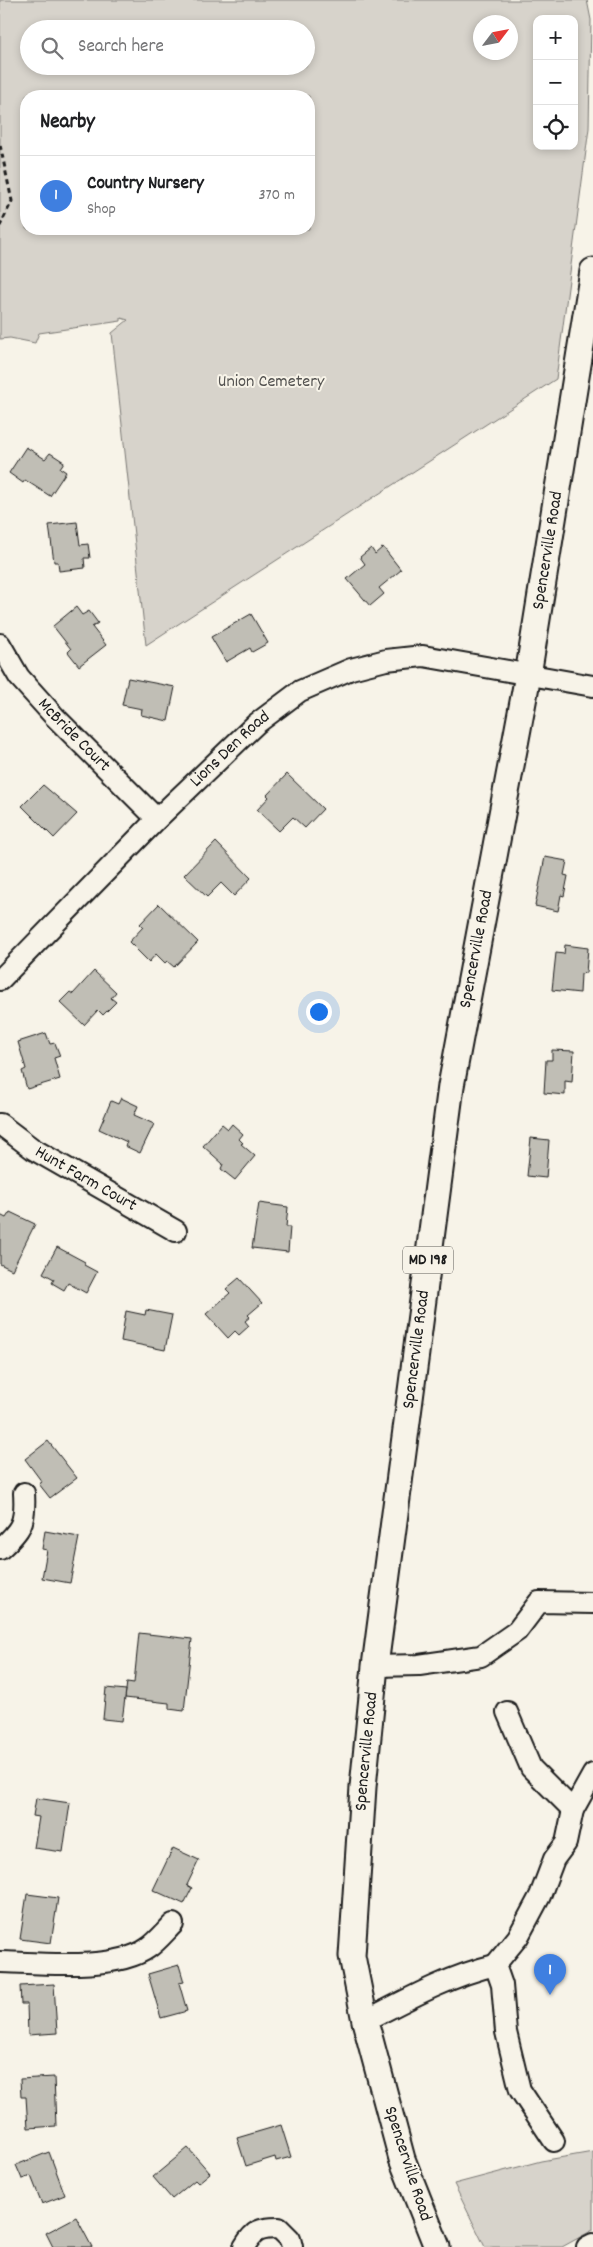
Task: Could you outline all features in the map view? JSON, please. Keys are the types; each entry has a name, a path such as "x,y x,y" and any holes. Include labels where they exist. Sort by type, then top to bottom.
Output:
{"main road":[{"name":"Spencerville Road","path":"437,2247 402,2159 364,2021 352,1956 363,1787 375,1666 451,1086 528,675 593,271"}],"street":[{"name":"McBride Court","path":"0,644 20,677 55,718 157,819"},
{"name":"Lions Den Road","path":"0,980 157,819 256,724 300,691 351,669 386,660 423,656 593,686"},
{"name":"Hunt Farm Court","path":"0,1124 33,1148 176,1231"},
{"path":"0,1549 20,1531 25,1505 24,1493"},
{"path":"375,1666 418,1665 481,1656 517,1631 539,1602 593,1603"},
{"path":"507,1712 531,1768 573,1810"},
{"path":"364,2021 420,1993 477,1970 495,1965 518,1937 540,1896 554,1859 566,1843 573,1810 593,1774"},
{"path":"0,1962 51,1964 116,1962 148,1949 173,1924"},
{"path":"495,1965 502,1985 506,2032 520,2090 554,2141"},
{"path":"244,2247 251,2235 264,2228 279,2228 290,2239 292,2247"},
{"path":"588,2247 593,2244"}],"path":[{"path":"0,145 12,201 0,226"}],"green space":[{"name":"Union Cemetery","path":"0,0 587,0 591,20 589,128 556,379 146,645 112,333 128,320 121,318 121,321 39,333 35,343 10,338 0,339"},
{"path":"593,2152 593,2230 562,2247 485,2247 454,2184 541,2161"}],"building":[{"path":"26,447 45,459 50,453 64,462 60,468 66,472 50,496 25,480 23,483 9,473"},
{"path":"77,522 80,545 88,544 90,558 84,558 85,568 59,571 58,562 54,562 49,525"},
{"path":"383,547 401,570 379,588 384,594 370,606 347,579 365,564 360,557 371,548 375,554"},
{"path":"76,607 82,615 89,611 98,623 92,627 106,645 79,666 68,652 71,649 53,626"},
{"path":"251,614 268,643 252,652 250,648 226,662 211,637"},
{"path":"128,678 175,687 168,721 141,715 142,709 122,705"},
{"path":"287,774 323,809 305,828 293,817 279,831 257,810 269,797 267,795"},
{"path":"43,785 77,814 54,838 22,806"},
{"path":"216,842 251,878 234,896 221,883 207,897 184,875"},
{"path":"545,857 567,861 564,875 568,876 564,896 561,895 558,911 535,906"},
{"path":"159,904 198,942 174,967 167,961 165,963 156,954 149,962 129,942 143,927 140,924"},
{"path":"565,945 588,948 586,973 581,974 580,993 552,990 556,953 564,954"},
{"path":"94,971 116,992 111,998 116,1002 103,1015 98,1010 84,1025 60,1002 70,992 73,994"},
{"path":"46,1033 50,1044 55,1043 60,1056 54,1058 60,1079 27,1089 22,1071 26,1069 18,1042"},
{"path":"552,1050 574,1051 572,1082 565,1081 565,1095 544,1093 546,1060 552,1060"},
{"path":"121,1098 138,1106 134,1115 154,1124 140,1153 125,1146 127,1142 99,1129 111,1101 118,1104"},
{"path":"222,1124 228,1129 232,1124 243,1134 239,1139 243,1143 241,1144 255,1156 235,1180 221,1169 223,1164 203,1146"},
{"path":"531,1138 549,1140 546,1178 527,1176"},
{"path":"259,1203 288,1207 286,1227 290,1227 288,1252 252,1248"},
{"path":"10,1212 35,1224 12,1270 0,1264 0,1215 6,1218"},
{"path":"57,1247 85,1262 84,1265 97,1272 86,1293 68,1283 64,1290 52,1283 54,1279 43,1273"},
{"path":"239,1278 262,1303 248,1315 250,1317 245,1321 249,1326 239,1335 235,1331 228,1338 206,1314 230,1293 226,1289"},
{"path":"146,1310 172,1315 165,1350 121,1341 126,1311 145,1315"},
{"path":"48,1441 77,1478 50,1498 39,1484 42,1482 25,1459"},
{"path":"45,1531 79,1537 70,1583 42,1578 47,1550 42,1549"},
{"path":"139,1633 192,1639 184,1711 169,1709 169,1703 125,1698 127,1682 134,1683"},
{"path":"106,1688 126,1690 122,1721 103,1719"},
{"path":"36,1798 70,1803 63,1852 34,1848 39,1817 33,1816"},
{"path":"173,1848 199,1860 187,1885 192,1888 184,1904 153,1890"},
{"path":"27,1894 58,1898 51,1943 20,1939"},
{"path":"179,1965 184,1982 179,1983 187,2011 161,2018 148,1974"},
{"path":"54,1984 57,2033 28,2035 27,2004 21,2004 20,1986"},
{"path":"54,2077 56,2126 28,2128 26,2097 21,2097 20,2079"},
{"path":"281,2125 291,2157 276,2161 275,2157 246,2166 237,2138"},
{"path":"188,2148 210,2173 198,2183 195,2180 172,2199 153,2177"},
{"path":"49,2152 65,2195 42,2204 31,2176 22,2179 16,2165"},
{"path":"76,2217 92,2247 53,2247 46,2233"}],"place":[{"name":"Country Nursery","path":"550,1995"}]}
